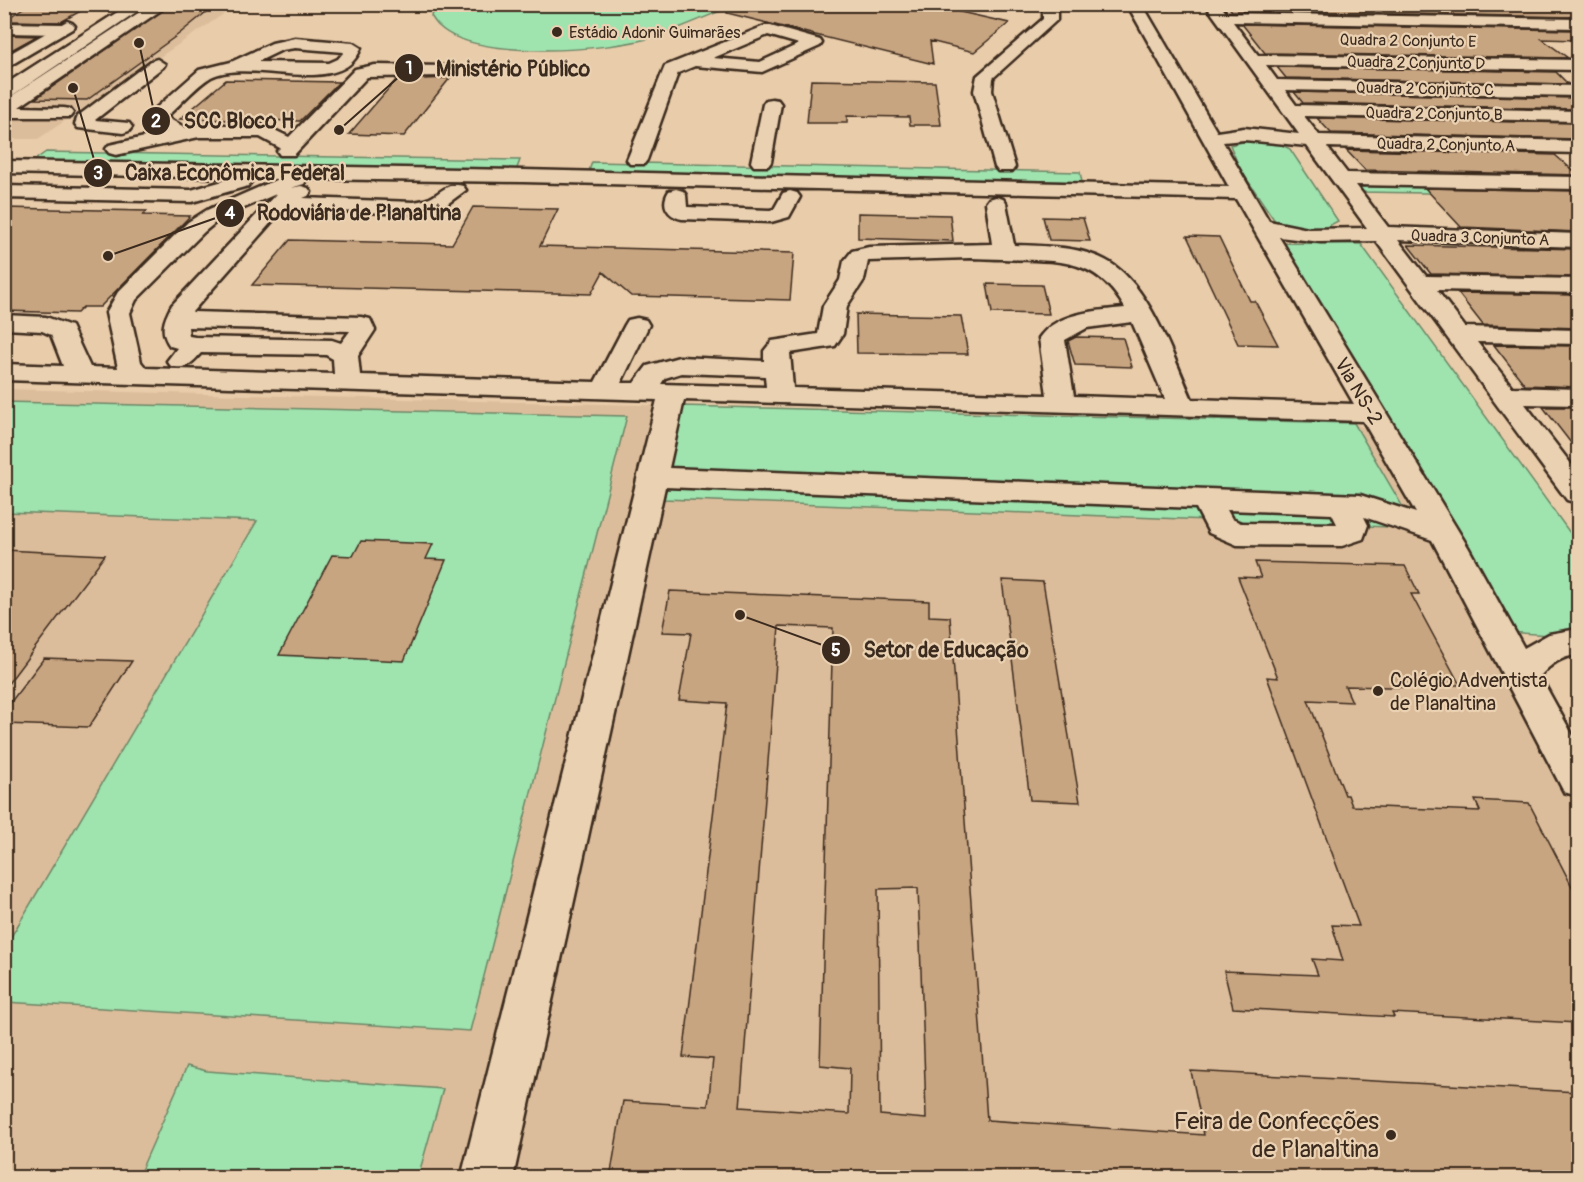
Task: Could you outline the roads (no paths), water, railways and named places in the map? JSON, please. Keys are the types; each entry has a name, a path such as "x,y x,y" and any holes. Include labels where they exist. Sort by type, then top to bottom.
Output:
{"street":[{"path":"4,110 141,4"},
{"path":"11,60 42,54 56,57 97,56 163,4"},
{"path":"1005,167 983,91 986,76 1050,20 1050,4"},
{"name":"Via NS-2","path":"1134,4 1212,138 1229,179 1261,225 1413,481 1521,675 1563,734 1578,780"},
{"path":"1216,11 1578,23"},
{"path":"1216,11 1504,395 1568,465 1578,493"},
{"path":"11,60 82,17"},
{"path":"4,28 62,29"},
{"path":"660,160 628,159 670,70 691,61 766,30 814,43 762,67 691,61"},
{"path":"1236,38 1260,38"},
{"path":"43,41 73,55"},
{"path":"183,134 156,119 156,116 205,74 237,65 285,44 353,48 342,64 330,68 237,65"},
{"path":"723,48 779,59"},
{"path":"4,93 56,57"},
{"path":"123,127 89,125 84,124 84,120 162,60 133,64"},
{"name":"Quadra 2 Conjunto D","path":"1253,60 1578,65"},
{"path":"289,148 361,73 375,70 446,71"},
{"path":"184,75 96,149 196,150"},
{"name":"Quadra 2 Conjunto C","path":"1272,85 1578,90"},
{"path":"4,110 64,113"},
{"name":"Quadra 2 Conjunto B","path":"1290,110 1578,116"},
{"path":"761,162 776,114"},
{"path":"116,149 199,131 264,131 289,148"},
{"name":"Quadra 2 Conjunto A","path":"1212,138 1261,135 1314,141 1578,147"},
{"path":"10,168 29,154 43,148"},
{"path":"265,151 289,148 311,152"},
{"path":"523,176 538,166 535,157"},
{"path":"580,177 570,168 589,158"},
{"path":"738,162 782,163"},
{"path":"981,167 1029,168"},
{"path":"10,168 274,173 425,207 478,177"},
{"path":"4,192 192,196 274,173"},
{"path":"347,368 332,348 194,345 179,341 174,332 176,319 184,305 277,203 290,194 338,186 523,176 580,177 677,188 798,190 873,185 1027,188 1091,181 1167,191 1229,179"},
{"path":"153,377 128,364 118,313 126,297 196,227 214,214 287,182 338,186"},
{"path":"1348,187 1578,183"},
{"path":"873,185 874,201 1174,206 1167,191"},
{"path":"953,187 995,203 1027,188"},
{"path":"1348,187 1578,197"},
{"path":"677,188 677,211 682,213 771,216 782,213 798,190"},
{"path":"995,203 1004,252"},
{"name":"Quadra 3 Conjunto A","path":"1261,225 1286,233 1311,237 1382,234 1578,240"},
{"path":"781,396 777,351 781,346 825,341 831,334 835,306 852,280 855,261 860,256 1004,252 1072,256 1095,264 1111,274 1140,314 1182,408"},
{"path":"1420,283 1578,286"},
{"path":"1062,404 1053,338 1060,328 1077,323 1140,314"},
{"path":"176,319 361,324 363,330 347,368"},
{"path":"4,322 46,324 62,331 80,375"},
{"path":"604,391 637,325"},
{"path":"1458,334 1578,337"},
{"path":"153,377 194,345"},
{"path":"487,1178 652,477 656,372 679,365 777,369"},
{"path":"4,372 153,377 347,368 604,391 1372,413"},
{"path":"1504,395 1578,397"},
{"path":"652,477 1207,499 1220,526 1237,534 1342,535 1352,532 1352,505"},
{"path":"1352,505 1413,481"},
{"path":"1352,505 1442,532"},
{"path":"1521,675 1531,661 1548,649 1571,641 1578,642"}],"place":[{"name":"Estádio Adonir Guimarães","path":"557,32"},
{"name":"SCC Bloco H","path":"139,43"},
{"name":"Caixa Econômica Federal","path":"73,88"},
{"name":"Ministério Público","path":"339,130"},
{"name":"Rodoviária de Planaltina","path":"108,256"},
{"name":"Setor de Educação","path":"740,615"},
{"name":"Colégio Adventista de Planaltina","path":"1378,691"},
{"name":"Feira de Confecções de Planaltina","path":"1391,1135"}]}
